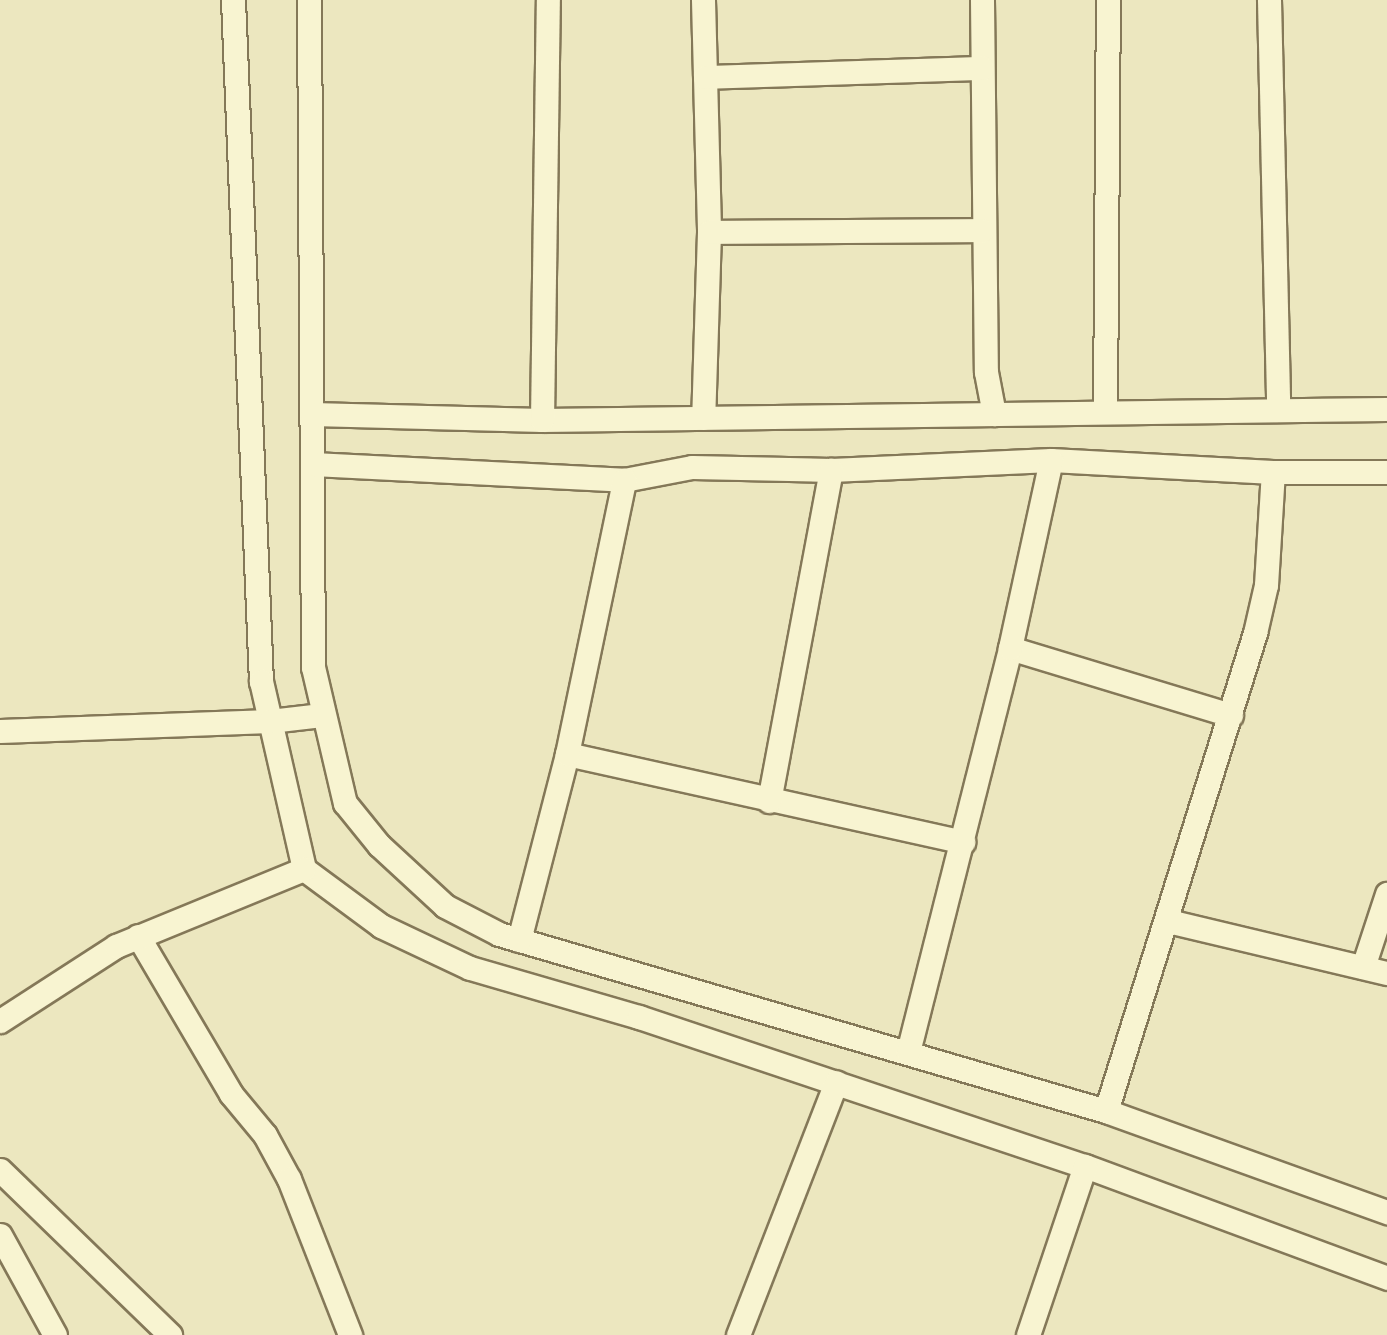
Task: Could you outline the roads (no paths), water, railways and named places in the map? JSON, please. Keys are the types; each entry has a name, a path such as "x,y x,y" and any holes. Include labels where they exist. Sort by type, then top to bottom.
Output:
{"street":[{"path":"233,0 260,667 304,869 382,926 470,968 639,1017 1085,1166 1387,1278"},
{"path":"309,0 313,667 322,715 345,803 379,845 453,912 480,927 1106,1111 1387,1212"},
{"path":"542,420 548,0"},
{"path":"703,0 709,232 704,418"},
{"path":"982,0 982,230 986,372 994,414"},
{"path":"1105,412 1108,0"},
{"path":"1269,0 1278,410"},
{"path":"705,77 982,68"},
{"path":"709,232 982,230"},
{"path":"312,414 542,420 1387,409"},
{"path":"313,464 624,480 692,467 831,470 1051,460 1273,471 1387,472"},
{"path":"908,1052 1010,648 1051,460"},
{"path":"769,801 831,470"},
{"path":"1106,1111 1231,715 1266,585 1273,471"},
{"path":"519,940 568,754 624,480"},
{"path":"1010,648 1231,715"},
{"path":"0,731 270,722 322,715"},
{"path":"568,754 769,801 963,842"},
{"path":"0,1021 62,978 138,936 304,869"},
{"path":"1363,967 1387,894"},
{"path":"1168,921 1387,973"},
{"path":"138,936 231,1094 265,1135 289,1179 350,1335"},
{"path":"738,1335 836,1082"},
{"path":"1028,1335 1085,1166"},
{"path":"0,1170 170,1335"},
{"path":"0,1235 55,1335"}]}
